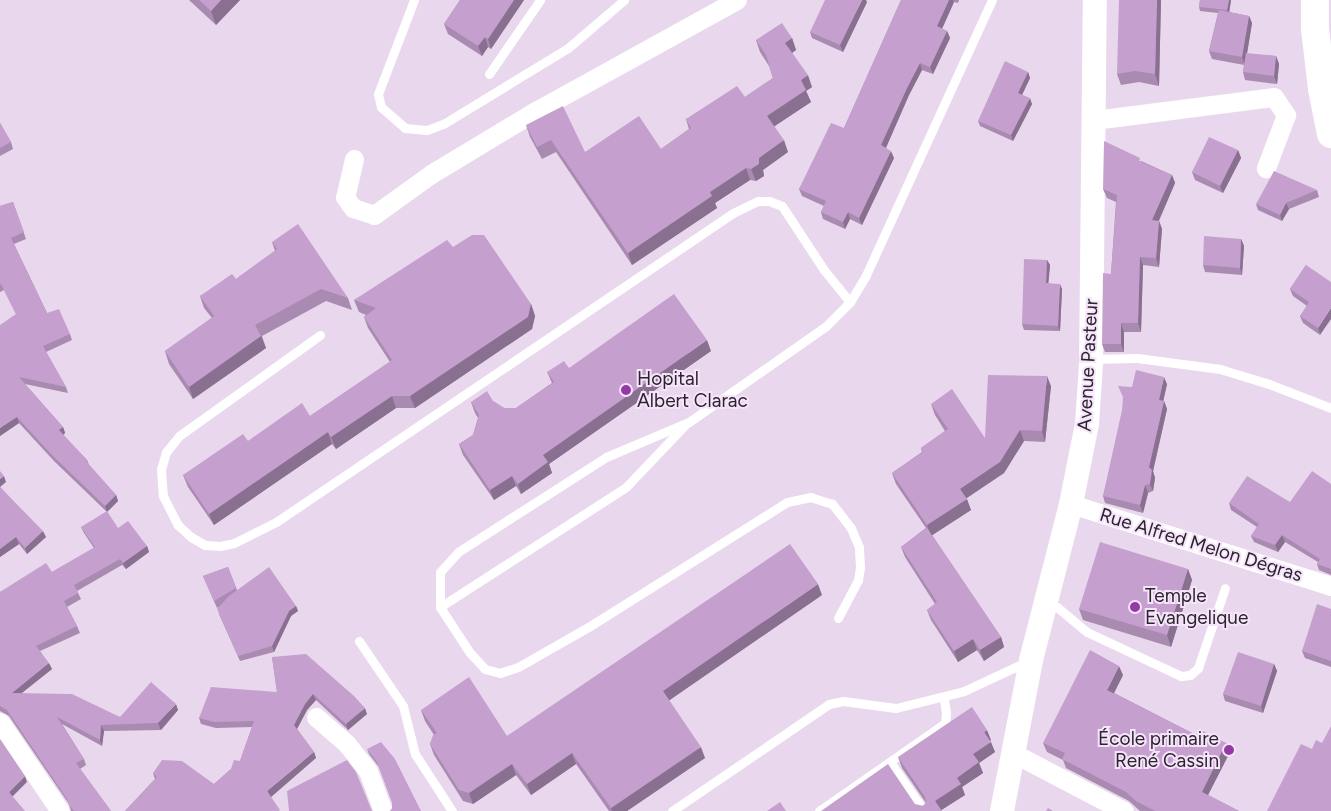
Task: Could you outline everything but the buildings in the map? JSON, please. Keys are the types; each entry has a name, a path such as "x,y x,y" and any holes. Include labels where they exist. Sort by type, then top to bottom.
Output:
{"highway":[{"path":"1315,0 1315,29 1321,80 1331,134"}],"street":[{"path":"354,159 345,197 353,208 374,215 431,174 523,118 737,0"},
{"name":"Avenue Pasteur","path":"1002,811 1031,660 1071,504 1087,424 1091,359 1095,0"},
{"path":"1094,120 1274,97 1286,115 1266,168"},
{"name":"Rue Alfred Melon Dégras","path":"1071,504 1331,586"},
{"path":"316,717 347,744 368,771 383,811"},
{"path":"0,722 60,811"},
{"path":"1013,752 1124,811"}],"lane":[{"path":"414,0 378,94 381,107 405,128 427,130 445,123 568,48 624,0"},
{"path":"489,74 540,0"},
{"path":"440,607 626,487 689,422 826,326 850,302 866,274 895,213 992,0"},
{"path":"320,335 179,436 166,452 161,469 163,496 178,525 191,537 205,544 220,546 249,536 276,522 733,213 758,201 769,201 782,206 824,270 850,302"},
{"path":"1091,359 1138,358 1220,369 1268,384 1331,408"},
{"path":"689,422 606,457 458,552 440,572 440,607 470,653 485,670 500,673 518,667 590,626 787,502 811,497 832,504 851,528 859,547 860,567 858,580 838,618"},
{"path":"1046,602 1057,606 1087,632 1181,676 1190,675 1198,668 1226,588"},
{"path":"359,641 403,706 415,754 452,811"},
{"path":"672,811 829,704 843,701 896,708 944,698 964,691 1031,660"},
{"path":"819,811 945,723 944,698"},
{"path":"890,762 924,811"}],"place":[{"name":"Hopital Albert Clarac","path":"626,390"},
{"name":"Temple Evangelique","path":"1135,607"},
{"name":"École primaire René Cassin","path":"1229,750"}]}
